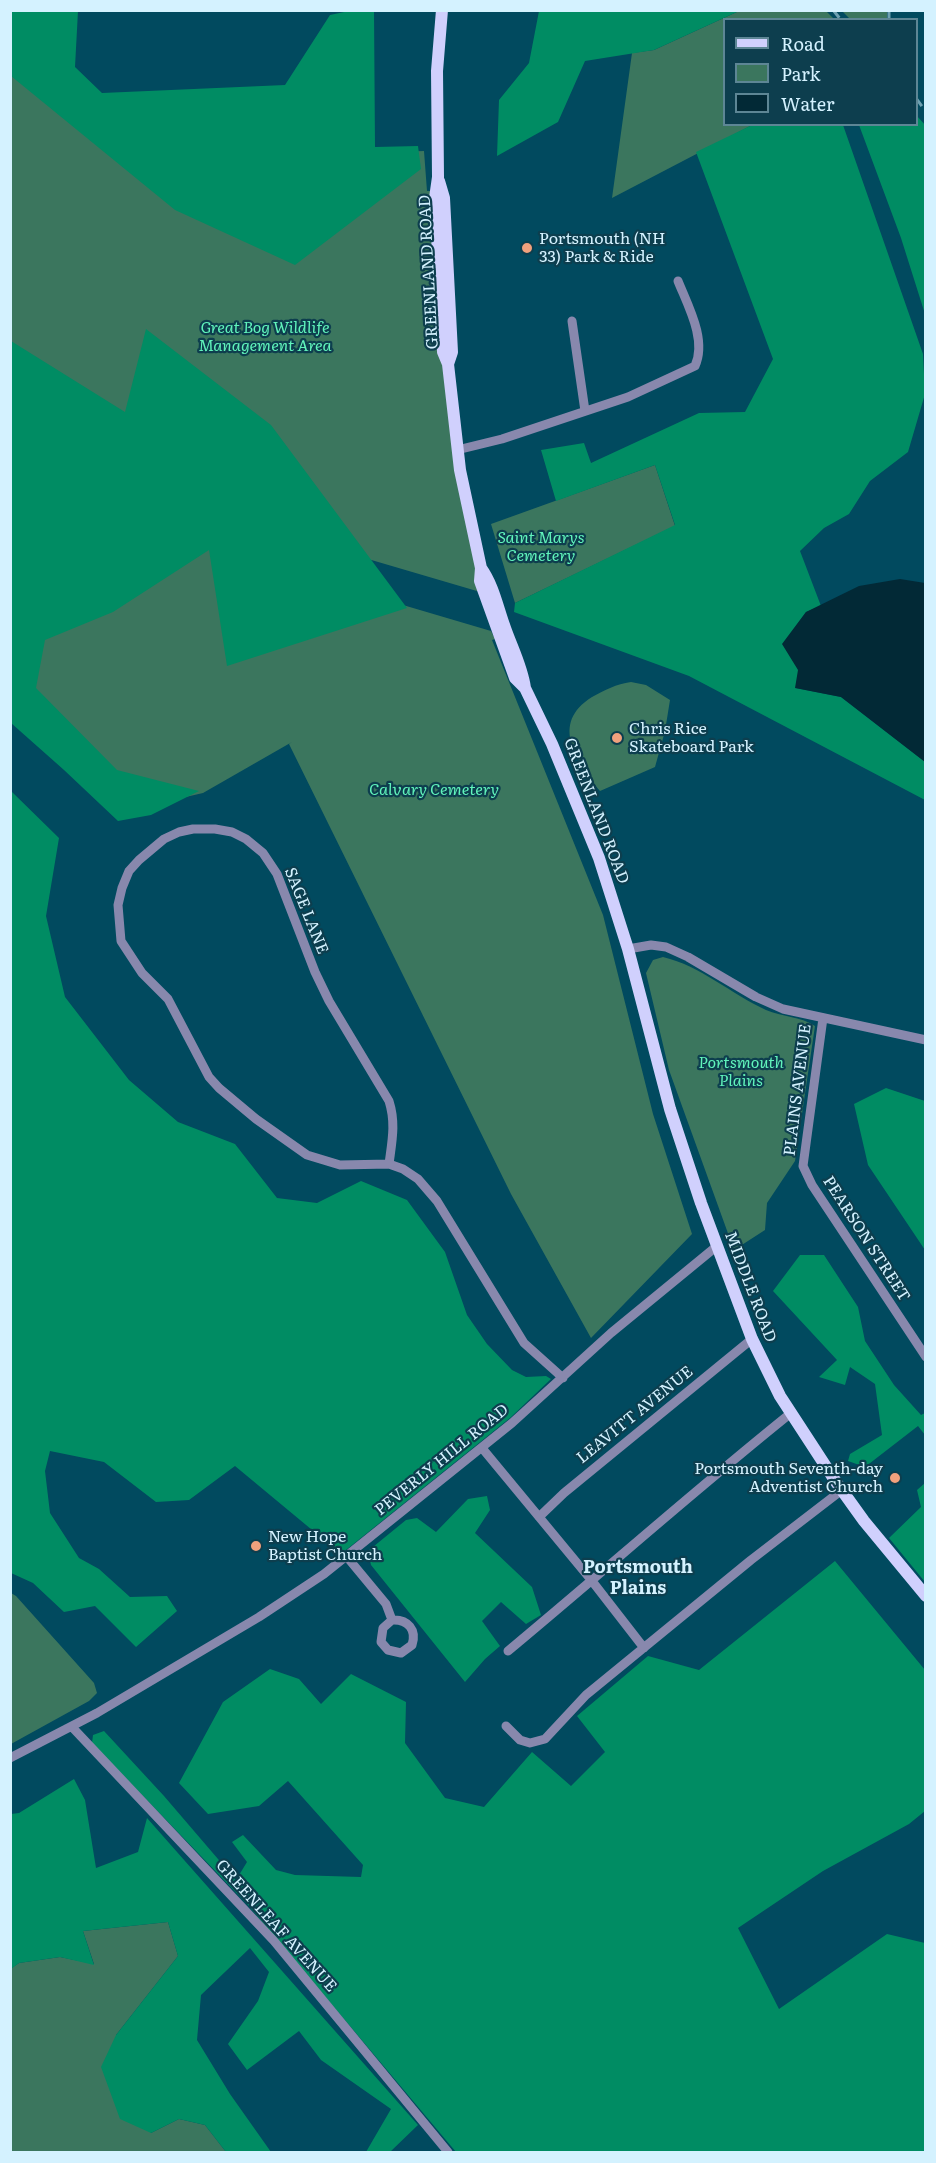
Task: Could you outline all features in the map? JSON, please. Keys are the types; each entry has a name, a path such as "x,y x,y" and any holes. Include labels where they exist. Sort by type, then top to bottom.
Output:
{"main road":[{"name":"GREENLAND ROAD","path":"442,10 436,91 438,177 444,198 452,352 448,364 457,450 468,516 481,568 480,581 492,603 498,622 523,675 525,688 552,744 585,823 628,950"},
{"name":"MIDDLE ROAD","path":"628,950 670,1109 752,1339 770,1378 790,1413 842,1490 926,1596"}],"street":[{"path":"457,450 502,439 628,397 695,366 700,356 699,344 693,319 678,281"},
{"path":"572,321 585,411"},
{"name":"SAGE LANE","path":"389,1164 394,1131 394,1116 389,1101 329,1001 315,972 277,874 263,852 232,832 215,829 179,832 164,839 139,860 129,872 122,888 118,905 120,941 142,973 168,999 209,1077 256,1119 307,1155 340,1165 389,1164 403,1169 418,1179 427,1188 524,1343 563,1378"},
{"path":"628,950 651,945 674,949 769,1004 795,1012 926,1040"},
{"name":"PLAINS AVENUE","path":"803,1166 823,1018"},
{"name":"PEARSON STREET","path":"803,1166 926,1358"},
{"name":"PEVERLY HILL ROAD","path":"10,1758 72,1727 259,1617 347,1557 482,1448 612,1333 717,1246"},
{"name":"LEAVITT AVENUE","path":"539,1516 752,1339"},
{"path":"508,1651 592,1581 629,1546 790,1413"},
{"path":"482,1448 644,1648"},
{"path":"506,1726 520,1740 530,1743 545,1739 586,1695 760,1553 842,1490"},
{"path":"347,1557 386,1604 392,1620"},
{"name":"GREENLEAF AVENUE","path":"72,1727 274,1941 448,2152"}],"green space":[{"path":"539,10 739,11 654,50 585,61 558,122 497,156 499,100 529,63"},
{"name":"Great Bog Wildlife Management Area","path":"10,11 91,141 395,152 424,151 427,191 433,191 464,483 487,594 11,454"},
{"path":"10,11 78,11 75,67 102,93 285,85 330,15 349,11 374,11 375,147 418,146 421,169 295,265 175,210 11,76"},
{"path":"739,11 826,11 833,18 724,18"},
{"path":"842,11 887,11 887,18 849,18"},
{"path":"723,18 723,126 750,126 612,198 632,53 654,50"},
{"path":"918,117 926,126 925,314 901,238 859,126 918,126"},
{"path":"750,126 843,126 923,354 925,394 908,452 870,481 849,514 824,528 800,551 821,606 806,612 783,644 799,670 796,688 841,697 924,761 925,800 689,676 514,612 515,603 675,525 655,465 556,501 541,450 584,443 591,463 699,413 745,412 773,359 696,152"},
{"path":"146,329 271,425 407,608 227,666 209,550 113,612 45,640 36,688 117,770 199,791 151,815 118,821 11,723 11,341 125,412"},
{"name":"Saint Marys Cemetery","path":"655,465 675,526 515,603 491,524"},
{"name":"Calvary Cemetery","path":"10,489 491,631 495,639 492,640 603,915 653,1114 692,1234 591,1338 511,1194 289,744 292,742 203,793 177,799 150,796 11,690"},
{"name":"Chris Rice Skateboard Park","path":"631,682 646,685 670,700 665,731 655,767 600,791 583,767 571,743 572,719 579,708 592,697 615,686"},
{"path":"10,790 59,838 46,916 65,997 129,1080 178,1122 235,1144 277,1198 317,1203 361,1181 407,1200 445,1252 467,1315 487,1344 512,1370 526,1377 546,1376 551,1379 510,1418 341,1554 235,1466 189,1500 156,1502 104,1462 50,1451 45,1471 50,1513 79,1558 99,1569 130,1597 167,1596 177,1611 136,1647 95,1606 64,1612 33,1583 11,1573"},
{"name":"Portsmouth Plains","path":"663,957 690,967 766,1010 803,1020 815,1026 795,1161 767,1203 765,1230 734,1250 669,1070 646,973 653,960"},
{"path":"886,1088 925,1101 925,1250 868,1165 854,1104"},
{"path":"800,1255 824,1255 858,1307 865,1341 894,1385 921,1415 925,1413 925,1435 918,1426 865,1467 848,1461 850,1454 882,1435 875,1384 850,1367 845,1385 819,1377 837,1360 773,1291"},
{"path":"925,1483 925,1582 889,1538 921,1507 917,1490"},
{"path":"487,1496 490,1510 475,1533 532,1587 541,1615 526,1624 501,1602 482,1621 500,1646 465,1682 371,1565 368,1551 406,1520 417,1518 436,1532 468,1499"},
{"path":"835,1561 925,1670 925,1811 909,1824 823,1871 738,1928 779,2009 887,1934 925,1943 925,2152 456,2152 248,1905 92,1743 93,1735 104,1731 164,1796 236,1880 247,1862 232,1842 243,1835 276,1870 295,1875 361,1877 363,1865 288,1781 259,1806 208,1814 179,1783 223,1702 270,1669 299,1679 321,1704 351,1674 406,1702 405,1743 445,1798 484,1807 532,1752 571,1786 605,1752 577,1716 648,1656 699,1670"},
{"path":"11,1593 94,1683 97,1693 89,1701 11,1744"},
{"path":"74,1779 85,1800 96,1868 138,1852 147,1818 418,2125 390,2152 366,2152 391,2109 321,2060 299,2031 247,2070 228,2044 258,2001 269,1972 250,1948 201,1995 197,2040 230,2094 271,2152 226,2152 205,2125 179,2119 151,2133 120,2119 101,2067 116,2035 178,1956 168,1922 83,1931 94,1965 60,1957 19,1963 11,1969 11,1814 19,1813"},
{"path":"168,1922 178,1956 116,2035 151,2133 179,2119 205,2125 226,2152 11,2152 10,1969 19,1963 60,1957 94,1964 83,1931"}],"water":[{"path":"900,579 925,583 925,762 841,697 795,688 798,670 782,644 806,612 859,586"}],"railway":[{"path":"833,10 839,18"},
{"path":"889,10 889,18"},
{"path":"918,101 926,112"}],"place":[{"name":"Portsmouth (NH 33) Park & Ride","path":"527,248"},
{"name":"Chris Rice Skateboard Park","path":"617,738"},
{"name":"Portsmouth Seventh-day Adventist Church","path":"895,1478"},
{"name":"New Hope Baptist Church","path":"256,1546"}],"district":[{"name":"Portsmouth Plains","path":"638,1578"}]}
